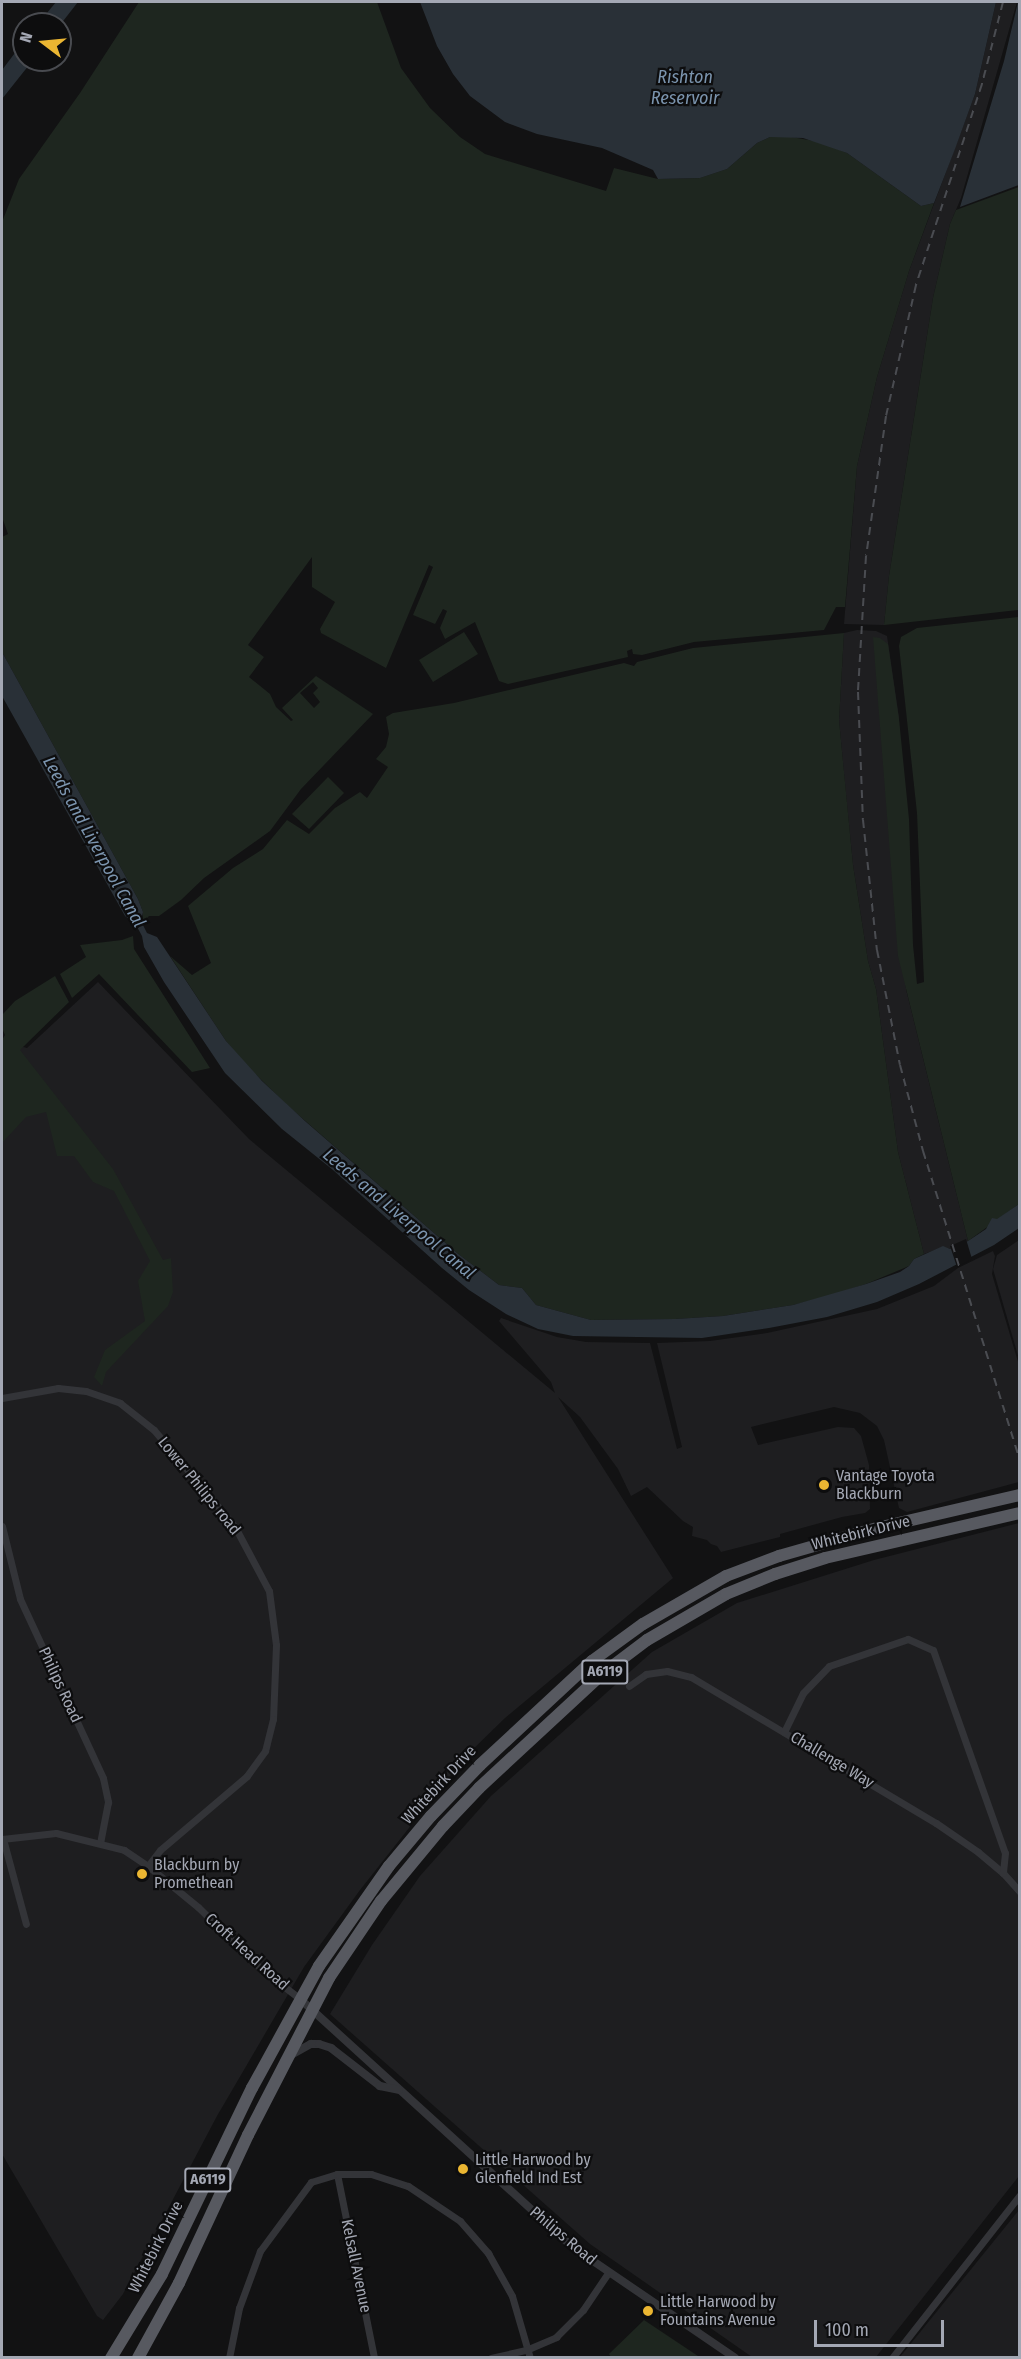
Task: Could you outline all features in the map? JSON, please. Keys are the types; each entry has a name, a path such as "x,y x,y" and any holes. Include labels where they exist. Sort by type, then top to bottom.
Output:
{"highway":[{"name":"Whitebirk Drive","path":"111,2358 162,2274 252,2088 299,1998 353,1914 431,1816 480,1765 585,1668 643,1624 726,1576 779,1556 892,1524 1020,1495"},
{"name":"Whitebirk Drive","path":"138,2358 179,2283 211,2209 310,2009 381,1901 443,1826 555,1715 602,1674 647,1640 726,1594 776,1574 834,1556 1020,1513"}],"street":[{"name":"Lower Philips road","path":"2,1398 58,1388 86,1391 120,1403 154,1430 234,1527 269,1591 276,1645 273,1719 265,1751 247,1776 160,1850 148,1866"},
{"name":"Philips Road","path":"2,1526 20,1599 103,1778 108,1803 100,1843"},
{"path":"784,1732 803,1693 829,1666 908,1639 933,1650 1005,1853 1003,1873"},
{"name":"Challenge Way","path":"629,1686 646,1674 667,1671 691,1677 936,1823 1003,1873 1020,1892"},
{"name":"Croft Head Road","path":"2,1839 56,1833 124,1850 148,1866 198,1907 260,1968 299,1998"},
{"path":"2,1839 26,1924"},
{"name":"Philips Road","path":"299,1998 512,2193 608,2273 735,2358"},
{"path":"285,2061 299,2049 311,2044 320,2044 331,2048 380,2086 399,2090"},
{"path":"229,2358 239,2308 260,2251 311,2182 336,2174 371,2174 408,2186 460,2221 488,2253 512,2296 528,2354"},
{"name":"Kelsall Avenue","path":"336,2174 374,2358"},
{"path":"892,2358 1020,2195"},
{"path":"491,2358 528,2354 548,2343 566,2329 608,2273"}],"shaded area":[{"path":"139,2 377,2 401,68 430,108 460,137 485,154 606,191 614,168 658,179 700,178 727,169 757,143 770,137 786,136 820,142 847,153 921,206 934,203 909,271 877,377 857,466 845,607 836,607 824,630 694,642 642,655 633,654 632,649 627,651 628,657 508,684 499,681 475,622 445,639 440,628 447,611 443,609 435,624 413,615 433,567 429,565 386,668 321,633 320,629 335,602 312,587 312,557 248,645 264,657 249,677 270,694 276,707 291,721 293,720 282,708 316,676 373,714 301,789 270,831 204,878 181,900 159,916 149,916 142,924 143,912 138,899 2,652 2,537 8,534 2,517 2,222 19,179 80,93","holes":["313,682 318,688 313,693 320,702 314,708 300,693"]},
{"path":"996,2 1017,2 961,198 950,224 933,298 889,576 884,625 844,624 857,466 877,377 909,271 975,94"},
{"path":"1019,187 1019,610 884,625 889,576 933,298 950,224 956,210"},
{"path":"1019,617 1019,1204 968,1241 898,956 873,637 880,638 888,644 899,719 909,819 913,945 917,984 924,982 917,813 899,646 901,637 917,628"},
{"path":"857,630 876,631 887,636 899,718 906,989 968,1241 950,1249 943,1247 924,1254 898,1152 876,989 868,961 853,865 839,720 844,633"},
{"path":"464,632 478,654 433,682 419,660"},
{"path":"844,633 839,720 853,865 868,961 876,989 898,1152 924,1254 914,1259 909,1266 866,1284 825,1297 793,1305 723,1316 591,1320 536,1305 522,1288 499,1285 457,1253 287,1105 241,1060 226,1041 170,956 192,975 211,963 188,906 233,868 263,849 287,820 309,834 335,808 360,792 367,798 388,767 376,759 386,747 389,734 386,717 393,713 454,703 624,663 634,666 637,662 693,648"},
{"path":"328,777 344,793 309,829 292,814"},
{"path":"133,936 134,949 210,1068 192,1072 99,974 72,998 60,974 86,957 80,945 122,940"},
{"path":"55,976 69,1002 20,1050 113,1169 163,1260 171,1258 173,1292 168,1306 106,1372 102,1386 94,1377 105,1350 145,1321 138,1281 150,1261 114,1191 93,1182 74,1156 57,1156 46,1112 26,1117 2,1143 2,1040 5,1035 2,1028 2,1015 15,1001"},
{"path":"98,982 249,1139 555,1393 551,1382 499,1321 501,1318 557,1337 586,1342 650,1343 677,1449 682,1447 657,1343 710,1341 767,1333 877,1309 934,1286 958,1268 993,1251 995,1256 992,1274 1019,1365 1019,1482 907,1512 899,1508 884,1440 877,1426 860,1413 834,1407 751,1427 758,1445 838,1427 854,1428 861,1436 869,1465 870,1509 865,1513 842,1517 780,1534 780,1537 721,1552 717,1546 707,1540 692,1536 693,1527 683,1521 647,1487 631,1496 618,1469 580,1417 558,1397 673,1578 505,1718 465,1757 360,1890 304,1967 217,2116 123,2294 103,2320 97,2316 2,2154 2,1041 27,1048"},
{"path":"1019,1240 1019,1359 993,1269 997,1255"},
{"path":"1019,1523 1019,2176 876,2357 752,2357 590,2244 330,2014 372,1945 420,1876 491,1796 652,1652 737,1603 874,1560"},
{"path":"1019,2210 1019,2357 900,2357"},
{"path":"644,2320 698,2357 611,2357 609,2354"}],"water":[{"path":"56,2 78,2 70,12 48,12"},
{"name":"Rishton Reservoir","path":"420,2 996,2 975,94 955,149 934,203 921,206 847,153 803,138 770,137 757,143 727,169 700,178 658,179 653,170 602,148 537,134 505,122 470,96 453,74 437,46"},
{"path":"1018,2 1019,185 960,207 1004,61"},
{"path":"12,57 12,72 23,72 2,99 2,70"},
{"name":"Leeds and Liverpool Canal","path":"2,652 138,899 143,912 141,921 147,933 157,937 226,1041 262,1081 305,1121 457,1253 499,1285 522,1288 536,1305 591,1320 723,1316 793,1305 900,1272 914,1259 943,1246 950,1249 968,1241 986,1229 992,1218 997,1219 1019,1204 1019,1228 994,1245 919,1284 877,1302 827,1317 769,1328 702,1338 573,1336 538,1329 506,1314 469,1290 442,1268 333,1170 282,1129 225,1073 164,982 144,947 142,936 136,925 125,916 2,696"}],"pier":[{"path":"966,1239 972,1259 957,1267 950,1246"}],"railway":[{"path":"1003,2 982,84 916,285 886,416 866,556 858,692 863,820 877,950 900,1065 923,1151 1020,1460"}],"place":[{"name":"Vantage Toyota Blackburn","path":"824,1485"},
{"name":"Blackburn by Promethean","path":"142,1874"},
{"name":"Little Harwood by Glenfield Ind Est","path":"463,2169"},
{"name":"Little Harwood by Fountains Avenue","path":"648,2311"}]}
